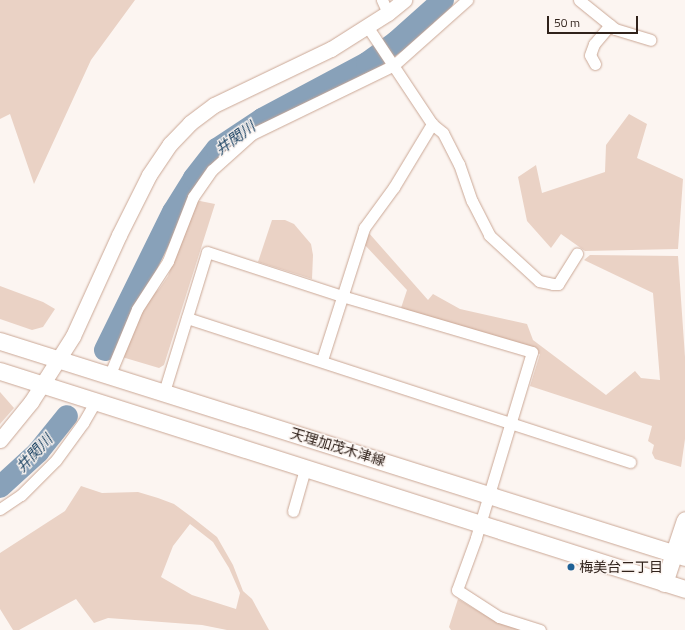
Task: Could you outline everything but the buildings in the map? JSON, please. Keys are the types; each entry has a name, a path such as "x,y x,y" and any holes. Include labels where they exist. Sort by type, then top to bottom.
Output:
{"main road":[{"name":"天理加茂木津線","path":"0,341 110,374 680,555"},
{"path":"0,371 685,589"},
{"path":"664,583 680,555 685,520"}],"street":[{"path":"0,440 31,402 73,336 149,175 175,138 190,123 214,105 371,31 385,7 404,0"},
{"path":"110,374 137,309 168,261 193,197 212,170 252,134 394,65 467,0"},
{"path":"579,0 610,25 650,40"},
{"path":"596,64 590,55 594,44 610,25"},
{"path":"371,31 432,124 442,133 460,164 472,201 489,235 539,281 558,284 577,254"},
{"path":"322,360 364,228 394,187 432,124"},
{"path":"164,392 207,252 342,296 532,352 480,524 457,590 499,617 540,630"},
{"path":"187,318 322,360 630,462"},
{"path":"0,509 21,495 56,460 83,423 95,402"},
{"path":"293,512 305,469"}],"shaded area":[{"path":"0,0 135,0 91,60 34,184 10,114 0,119"},
{"path":"629,114 647,124 637,158 683,179 678,249 585,251 561,234 551,248 527,221 518,177 536,165 542,193 605,172 606,145"},
{"path":"200,201 215,204 164,365 159,368 122,357 146,301 159,289 168,276 195,202"},
{"path":"272,220 285,220 294,224 311,244 313,255 312,279 258,262"},
{"path":"368,232 428,300 433,294 460,309 527,324 533,340 606,395 635,371 641,378 660,380 653,293 584,260 590,255 678,256 685,357 685,439 681,467 655,459 652,453 654,445 648,441 652,426 530,386 540,354 401,308 407,290 364,244"},
{"path":"0,286 43,302 55,309 43,327 32,330 0,319"},
{"path":"0,392 14,408 0,424"},
{"path":"81,486 102,493 138,492 174,504 217,537 233,565 243,591 252,599 269,630 227,630 202,625 108,618 94,623 76,599 19,630 13,630 0,609 0,553 65,511","holes":["190,524 213,542 229,568 240,593 236,609 192,595 161,577 173,546"]},
{"path":"458,599 495,621 521,630 451,630 449,627"}],"waterway":[{"name":"井関川","path":"105,350 173,212 194,178 217,149 262,119 367,63 396,42 443,0"},
{"name":"井関川","path":"0,487 38,452 67,416"}],"place":[{"name":"梅美台二丁目","path":"571,567"}]}
